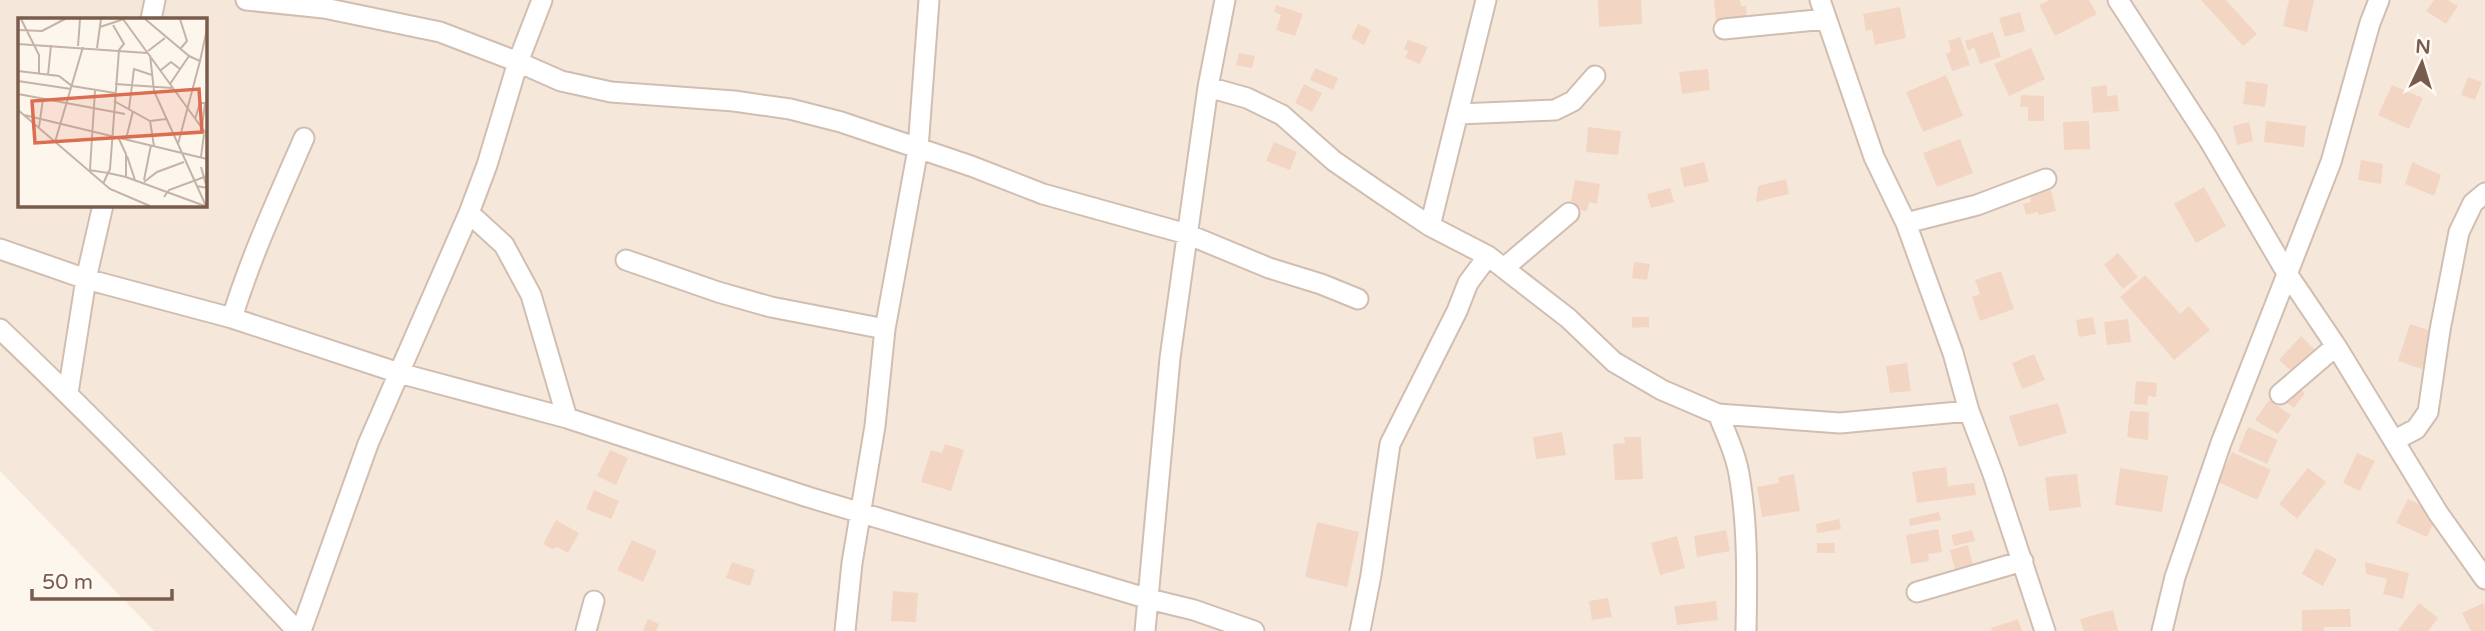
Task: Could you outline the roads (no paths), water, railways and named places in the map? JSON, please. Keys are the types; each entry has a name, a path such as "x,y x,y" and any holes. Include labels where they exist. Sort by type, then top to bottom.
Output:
{"street":[{"path":"151,18 155,0"},
{"path":"246,0 324,8 440,33 561,81 611,92 677,95 790,109 841,122 1055,198 1187,234 1269,268 1358,299"},
{"path":"0,329 68,393 299,631 368,444 469,212 518,62 542,0"},
{"path":"845,631 885,329 918,149 929,0"},
{"path":"1145,631 1170,358 1208,87 1225,0"},
{"path":"1430,226 1486,0"},
{"path":"1820,0 1874,157 1906,223 1953,353 1969,411 2045,631"},
{"path":"2118,0 2209,140 2288,275 2395,439 2438,513 2485,579"},
{"path":"2162,631 2175,577 2221,443 2331,162 2379,0"},
{"path":"1724,29 1826,19"},
{"path":"1458,114 1555,110 1573,102 1595,76"},
{"path":"1208,87 1247,98 1282,115 1334,161 1430,226 1496,262 1568,318 1614,362 1662,390 1718,414 1840,423 1969,411"},
{"path":"232,318 273,206 304,138"},
{"path":"1906,223 1977,205 2046,179"},
{"path":"2395,439 2416,429 2428,412 2459,232 2473,203 2485,193"},
{"path":"68,393 86,279 103,206"},
{"path":"469,212 505,245 531,295 567,418"},
{"path":"1360,631 1390,444 1457,311 1468,283 1569,213"},
{"path":"0,249 86,279 232,318 399,373 567,418 808,497 1194,610 1243,629"},
{"path":"626,260 771,307 885,329"},
{"path":"2280,394 2336,346"},
{"path":"1718,414 1734,452 1740,480 1747,592 1746,631"},
{"path":"1917,592 2022,561"},
{"path":"586,631 594,601"}]}
